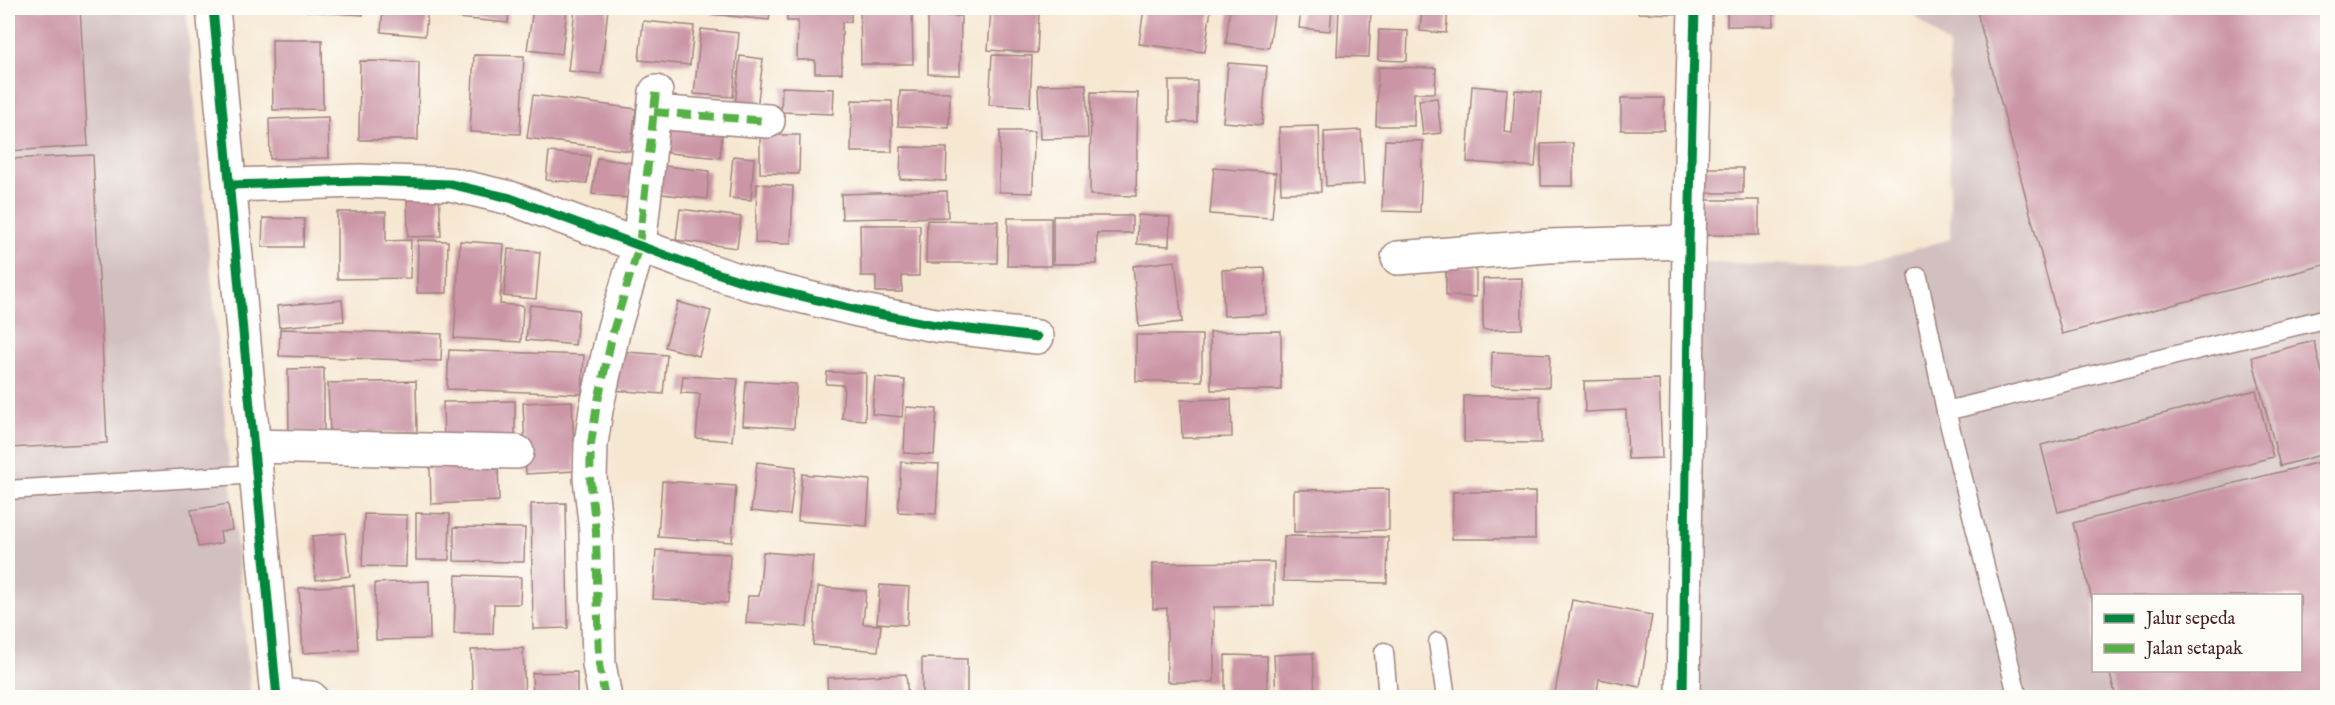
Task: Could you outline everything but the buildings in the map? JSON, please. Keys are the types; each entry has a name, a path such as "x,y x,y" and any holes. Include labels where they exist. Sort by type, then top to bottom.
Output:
{"street":[{"path":"213,8 277,696 311,698"},
{"path":"1683,698 1689,242 1695,8"},
{"path":"605,698 599,664 596,531 590,478 591,444 614,328 639,246 655,102 768,121"},
{"path":"230,185 360,181 450,184 510,198 747,283 858,310 935,325 1037,337"},
{"path":"1398,258 1548,246 1689,242"},
{"path":"255,460 517,452"}],"lane":[{"path":"1918,277 1946,411 2018,698"},
{"path":"1946,411 2328,318"},
{"path":"8,490 255,460"},
{"path":"1438,642 1446,698"},
{"path":"1384,652 1388,698"}],"shaded area":[{"path":"8,8 186,8 251,697 8,697"},
{"path":"1906,8 2327,8 2327,697 1688,697 1676,261 1853,267 1950,239 1949,46"}],"marked path":[{"path":"605,698 599,664 596,531 590,478 591,444 614,328 639,246 656,92"},
{"path":"654,112 768,121"}],"cycle path":[{"path":"213,8 277,698"},
{"path":"1683,698 1689,242 1695,8"},
{"path":"230,185 360,181 450,184 510,198 747,283 858,310 935,325 1037,337"}]}
